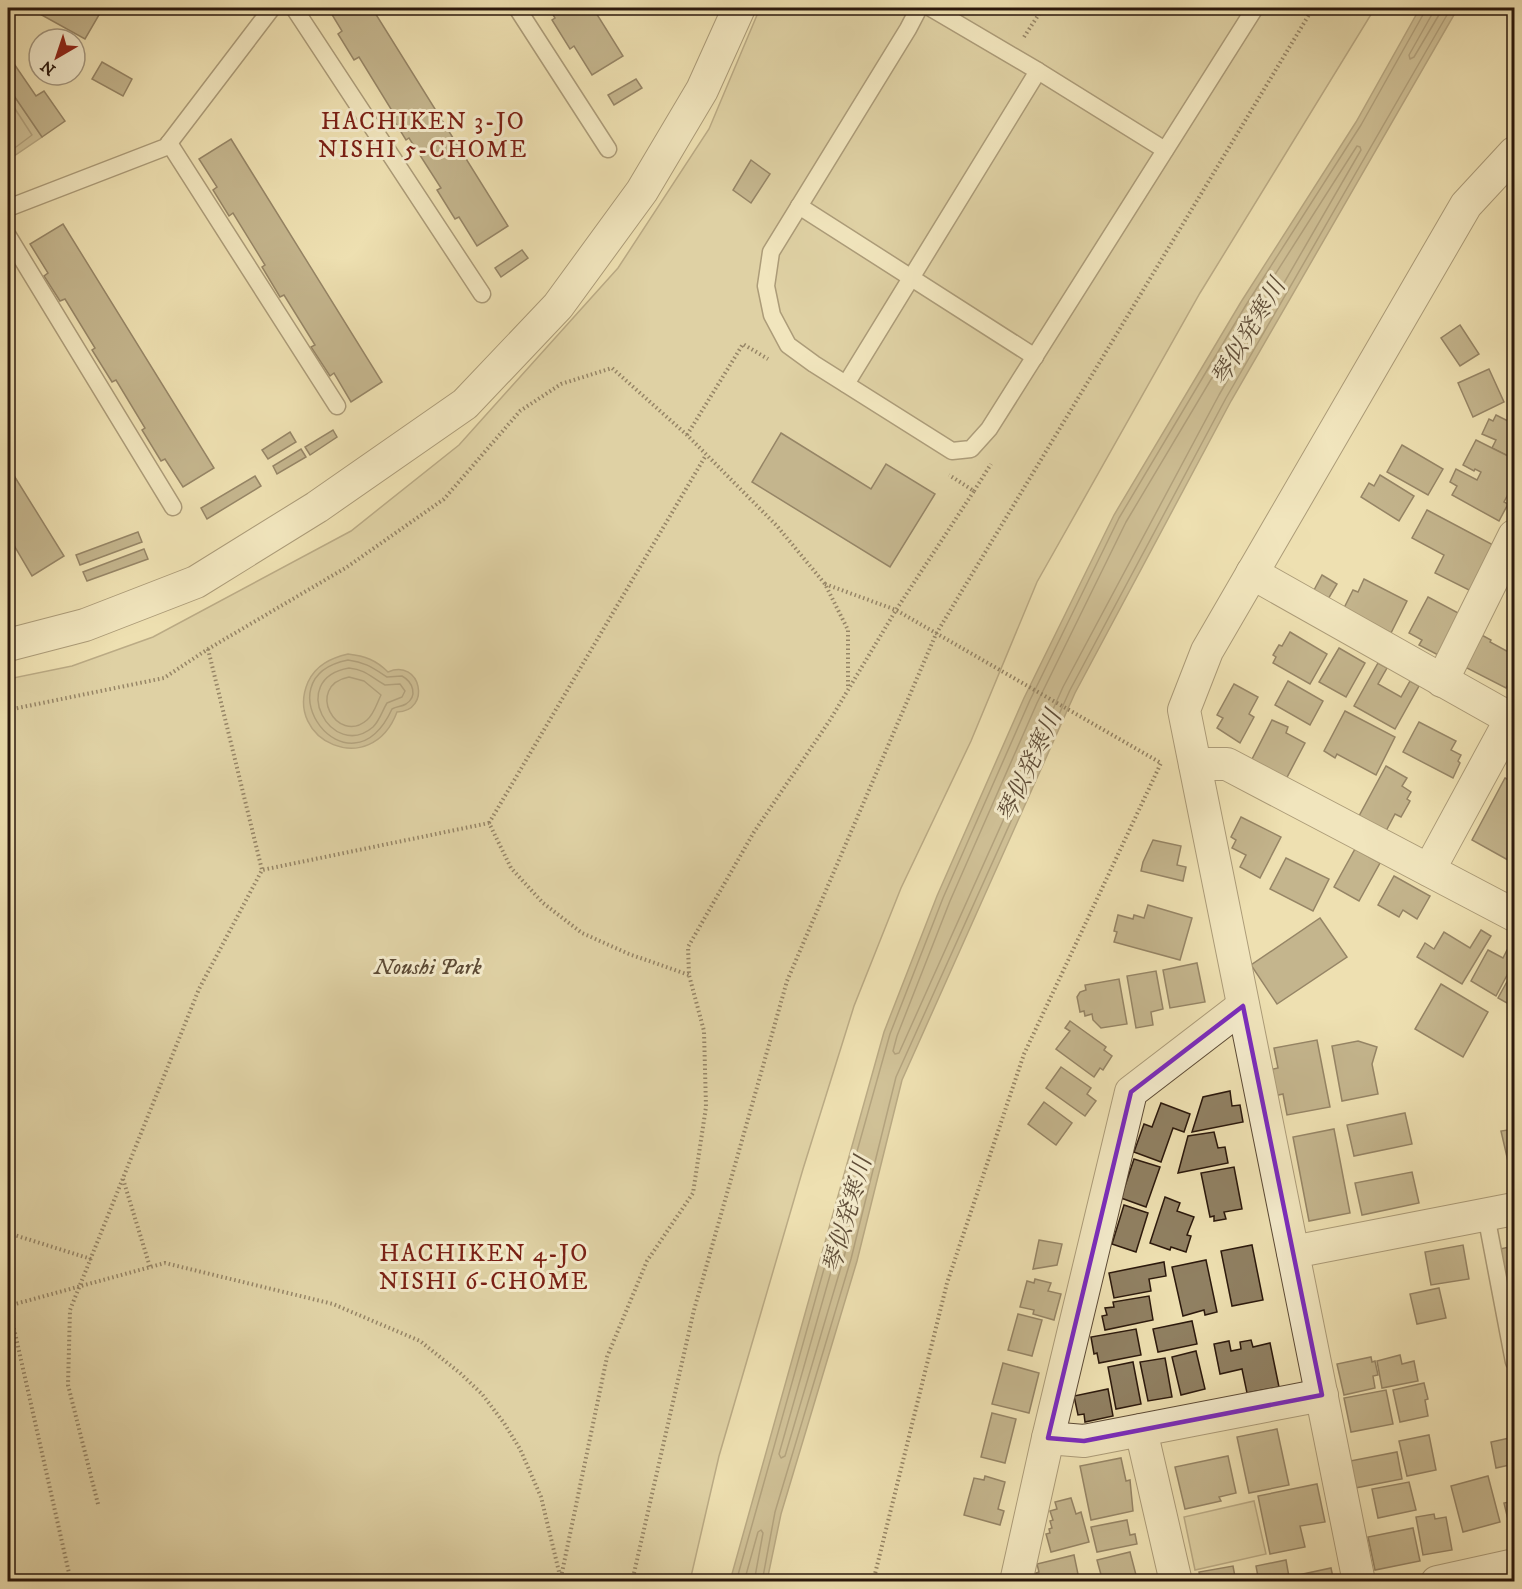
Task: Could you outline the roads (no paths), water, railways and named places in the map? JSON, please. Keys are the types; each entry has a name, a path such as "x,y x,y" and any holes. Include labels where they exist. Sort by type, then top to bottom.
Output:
{"street":[{"path":"8,645 85,626 196,582 317,507 465,404 558,306 642,191 702,90 739,8"},
{"path":"1359,1581 1184,710 1207,651 1466,205 1515,153"},
{"path":"1442,681 1515,536"},
{"path":"1252,573 1511,719 1429,870"},
{"path":"1195,764 1227,764 1515,915"},
{"path":"1016,1581 1131,1092 1243,1006"},
{"path":"1293,1252 1500,1212"},
{"path":"1048,1438 1084,1441 1322,1395"},
{"path":"1141,1430 1176,1581"},
{"path":"1437,1581 1515,1565"}],"lane":[{"path":"8,208 166,147 272,8"},
{"path":"294,8 482,294"},
{"path":"517,8 608,149"},
{"path":"919,8 771,252 766,285 772,315 788,345 952,451 971,449 989,429 1255,8"},
{"path":"931,8 1165,150"},
{"path":"846,384 1038,71"},
{"path":"169,143 337,406"},
{"path":"799,206 1035,357"},
{"path":"8,236 173,507"},
{"path":"1500,1212 1515,1362"}],"water":[{"name":"琴似発寒川","path":"1420,8 1458,8 1231,401 1075,693 902,1080 857,1261 781,1514 767,1581 730,1581 884,1032 937,896 1024,698 1114,515 1241,302 1356,122"},
{"path":"8,87 42,137 8,160"},
{"path":"348,654 370,659 388,672 399,670 408,672 415,678 418,686 415,703 408,709 397,712 385,733 369,745 351,748 333,745 318,735 308,721 304,703 308,682 315,671 330,660"}],"district":[{"name":"HACHIKEN 3-JO NISHI 5-CHOME","path":"423,135"},
{"name":"HACHIKEN 4-JO NISHI 6-CHOME","path":"484,1267"}],"park label":[{"name":"Noushi Park","path":"428,966"}]}
